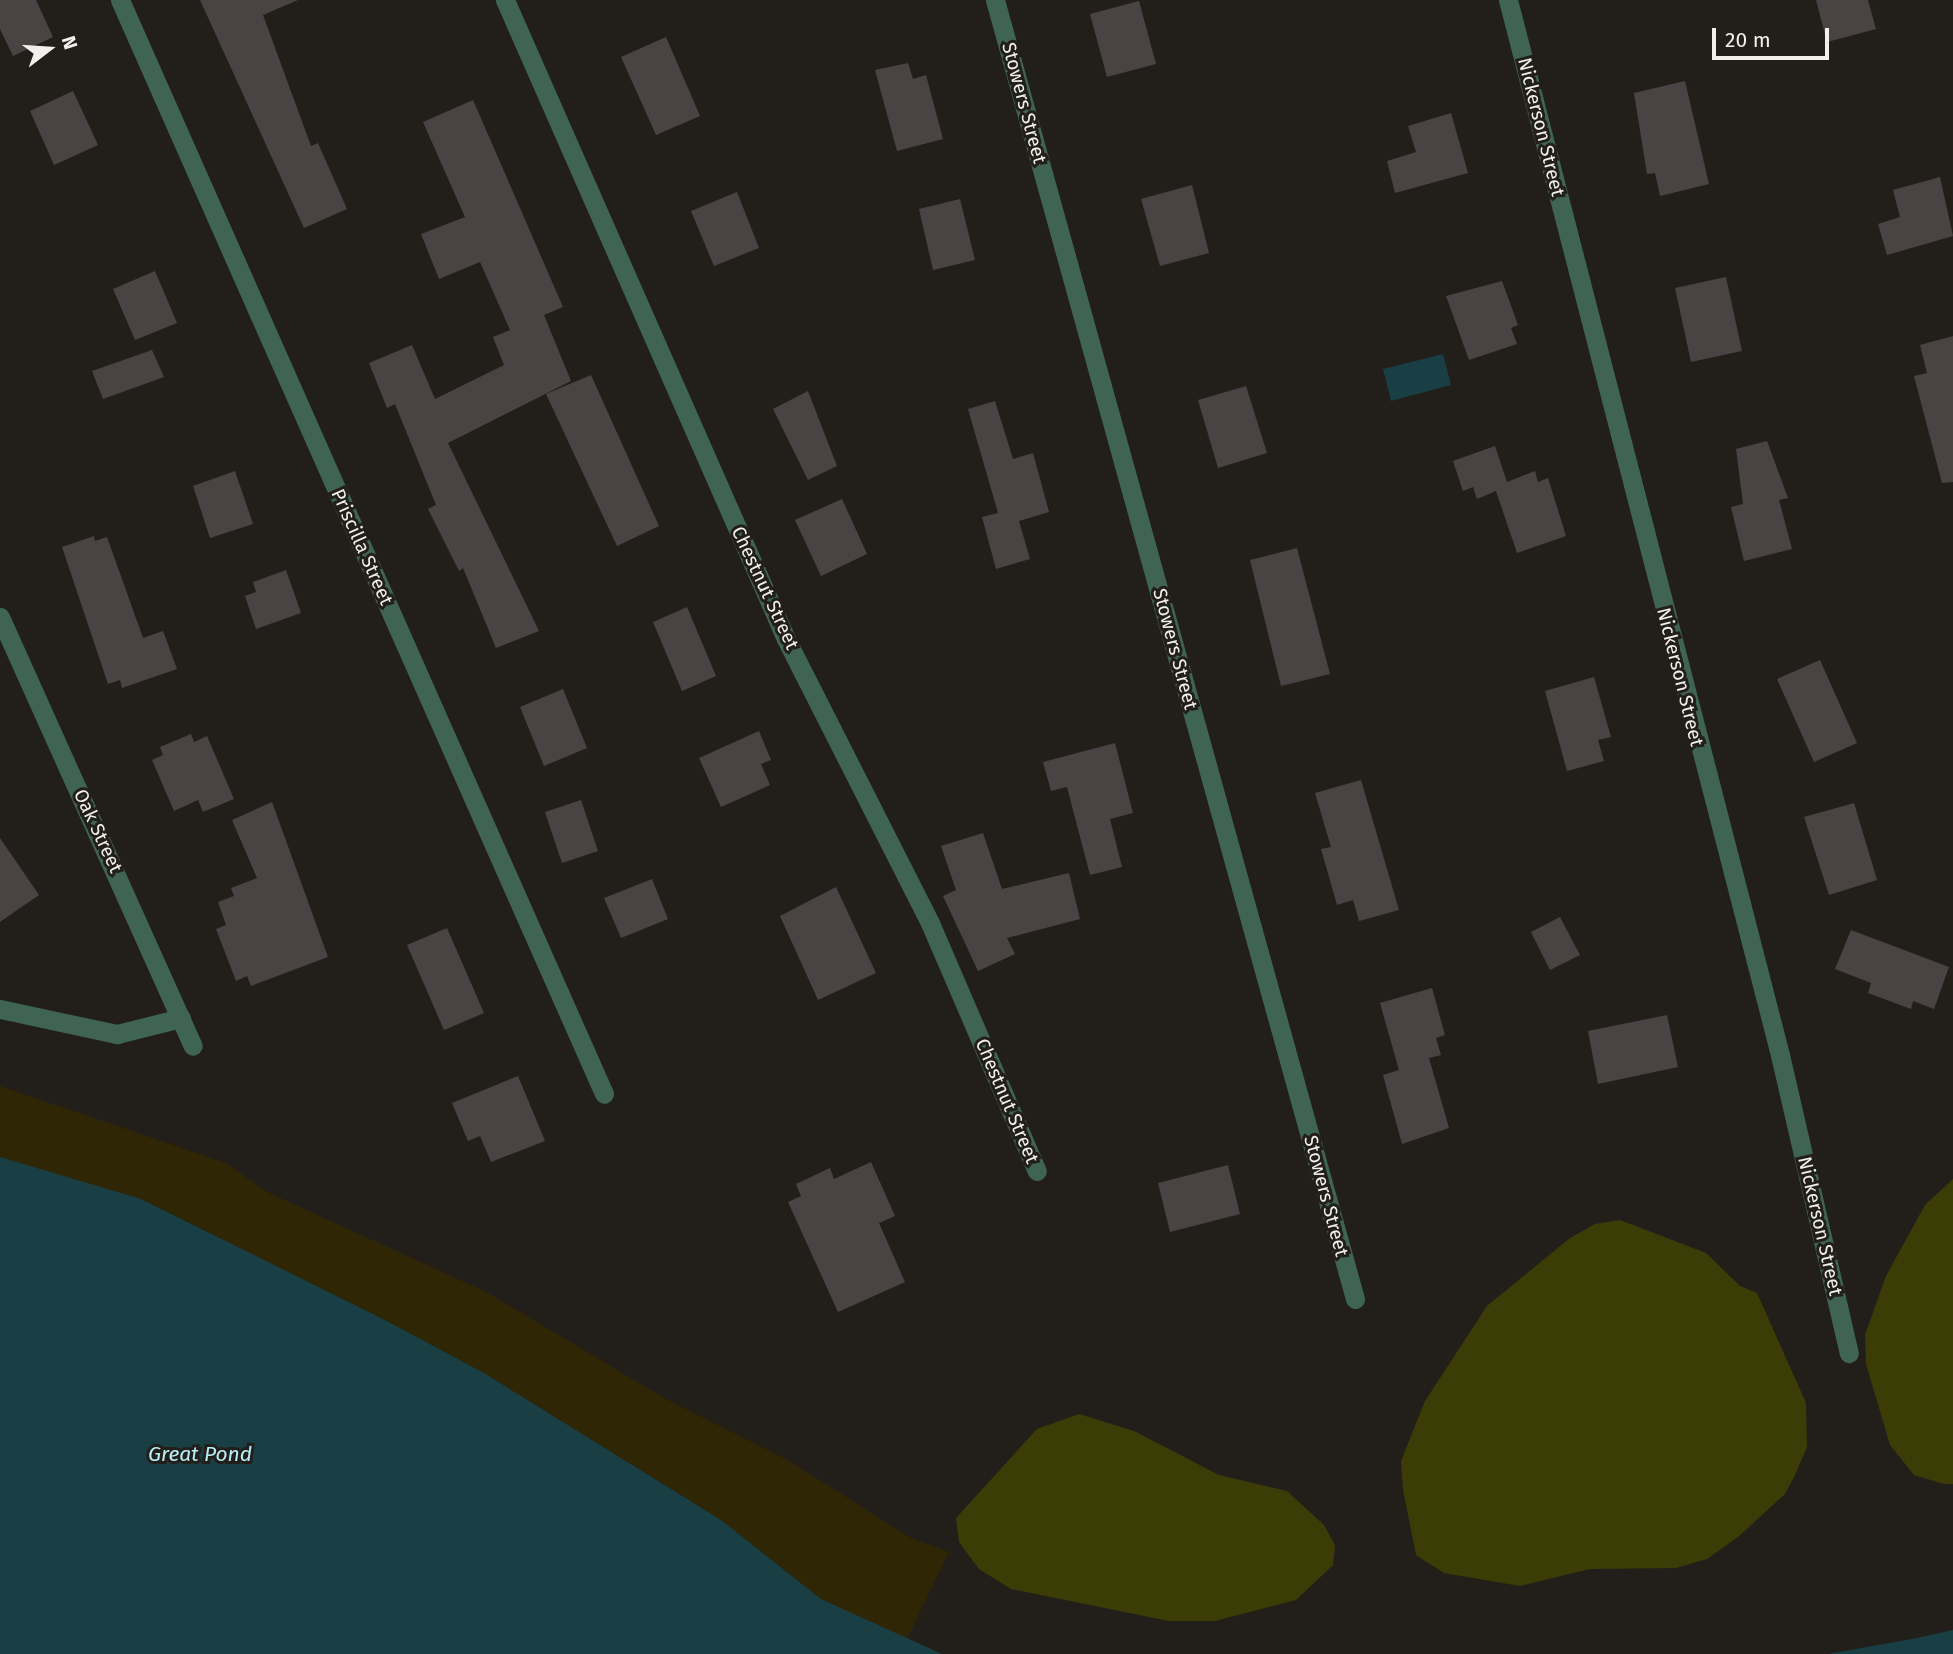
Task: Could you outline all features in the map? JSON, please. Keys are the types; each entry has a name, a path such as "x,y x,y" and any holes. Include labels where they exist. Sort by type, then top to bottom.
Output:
{"street":[{"name":"Priscilla Street","path":"120,0 604,1094"},
{"name":"Chestnut Street","path":"505,0 786,639 930,923 1037,1171"},
{"name":"Stowers Street","path":"995,0 1354,1299"},
{"name":"Nickerson Street","path":"1508,0 1780,1055 1849,1353"},
{"name":"Oak Street","path":"0,617 192,1046"},
{"path":"0,1009 117,1034 181,1018"}],"shaded area":[{"path":"1953,1179 1953,1484 1944,1484 1914,1475 1890,1445 1866,1364 1865,1335 1886,1276 1925,1205"},
{"path":"1620,1220 1706,1253 1740,1286 1757,1293 1806,1403 1807,1447 1794,1477 1785,1494 1738,1537 1707,1559 1676,1568 1590,1569 1520,1586 1444,1573 1416,1555 1403,1490 1401,1461 1425,1401 1487,1306 1570,1238 1595,1224"},
{"path":"1079,1414 1134,1431 1219,1475 1287,1491 1324,1525 1335,1545 1333,1565 1296,1600 1215,1621 1169,1621 1011,1589 979,1569 959,1542 956,1518 1037,1429"}],"sand":[{"path":"0,1086 226,1163 265,1191 486,1292 666,1399 788,1460 909,1537 949,1552 907,1639 821,1599 721,1520 484,1373 383,1319 141,1199 0,1157"}],"water":[{"path":"1443,354 1451,385 1391,401 1383,369"},
{"name":"Great Pond","path":"0,1157 141,1199 383,1319 484,1373 721,1520 821,1599 942,1654 0,1654"},
{"path":"1953,1630 1953,1654 1828,1654 1917,1638"}],"building":[{"path":"0,0 36,0 53,37 13,56 0,29"},
{"path":"200,0 298,0 263,15 311,146 318,143 347,209 304,228"},
{"path":"1816,0 1868,0 1876,29 1827,42"},
{"path":"1139,1 1156,64 1107,77 1090,14"},
{"path":"666,37 700,116 656,135 621,57"},
{"path":"908,63 913,79 926,75 943,139 897,151 875,70"},
{"path":"1685,81 1709,184 1660,196 1655,173 1647,174 1634,93"},
{"path":"73,91 98,145 54,165 30,111"},
{"path":"473,100 563,307 544,315 571,381 448,443 539,631 496,648 463,568 459,571 428,509 436,505 395,404 387,408 369,363 412,345 435,399 504,365 493,337 510,330 480,262 439,279 421,234 465,217 423,122"},
{"path":"1451,113 1468,173 1395,193 1387,161 1416,152 1408,126"},
{"path":"1940,177 1953,236 1887,255 1878,224 1900,217 1893,190"},
{"path":"1192,185 1209,253 1160,266 1141,199"},
{"path":"737,192 759,248 714,266 691,211"},
{"path":"960,199 975,260 933,270 919,209"},
{"path":"155,271 177,323 135,340 113,289"},
{"path":"1726,277 1742,351 1691,362 1675,288"},
{"path":"1502,281 1518,325 1511,328 1517,344 1469,360 1446,296"},
{"path":"1953,336 1953,482 1942,483 1914,376 1927,373 1920,345"},
{"path":"152,350 164,377 103,399 92,371"},
{"path":"591,375 659,526 617,546 546,394"},
{"path":"1246,386 1267,453 1218,468 1198,400"},
{"path":"808,391 837,466 808,480 773,409"},
{"path":"995,401 1013,459 1033,453 1049,512 1019,521 1030,559 996,569 982,517 998,513 968,409"},
{"path":"1767,441 1788,498 1779,500 1792,549 1744,561 1731,507 1743,504 1736,449"},
{"path":"1495,446 1507,482 1535,471 1538,482 1548,478 1566,536 1517,553 1496,491 1477,499 1473,487 1463,491 1453,461"},
{"path":"235,471 253,524 210,538 193,486"},
{"path":"842,499 867,554 821,576 795,520"},
{"path":"94,536 95,541 107,537 143,638 163,631 177,669 122,688 120,680 108,684 62,547"},
{"path":"1297,548 1330,674 1281,686 1250,560"},
{"path":"286,570 301,613 256,629 245,596 256,592 253,582"},
{"path":"687,607 716,676 682,691 653,622"},
{"path":"1820,660 1857,743 1814,762 1777,679"},
{"path":"1594,677 1611,737 1598,740 1604,761 1567,771 1545,691"},
{"path":"563,689 587,748 544,766 520,707"},
{"path":"759,731 771,760 761,764 770,785 721,807 699,758"},
{"path":"191,734 194,742 207,736 234,799 203,812 198,800 174,811 152,760 163,755 160,747"},
{"path":"1115,743 1133,813 1110,819 1122,867 1090,875 1067,787 1051,791 1043,762"},
{"path":"1361,780 1399,910 1359,921 1353,900 1337,905 1321,849 1331,847 1315,793"},
{"path":"581,800 598,851 562,863 545,812"},
{"path":"272,802 328,957 251,986 247,976 236,981 216,929 226,925 218,902 234,896 231,888 257,878 232,820"},
{"path":"1854,803 1877,880 1829,895 1804,817"},
{"path":"983,833 1002,889 1069,873 1080,919 1007,938 1015,954 978,971 943,896 956,890 941,846"},
{"path":"0,838 39,895 0,922"},
{"path":"652,879 668,919 621,938 604,898"},
{"path":"836,887 876,973 818,1000 780,916"},
{"path":"1560,917 1580,955 1550,970 1531,932"},
{"path":"447,928 484,1013 444,1030 407,945"},
{"path":"1851,930 1949,967 1934,1009 1913,1001 1911,1009 1868,993 1871,983 1835,969"},
{"path":"1432,988 1445,1035 1436,1038 1441,1055 1429,1058 1449,1128 1402,1144 1383,1075 1399,1070 1380,1003"},
{"path":"1667,1015 1678,1067 1598,1084 1588,1031"},
{"path":"518,1076 545,1141 491,1162 480,1136 468,1141 452,1103"},
{"path":"871,1162 895,1216 879,1223 905,1282 838,1312 788,1202 801,1196 796,1184 830,1168 834,1179"},
{"path":"1228,1165 1240,1214 1170,1232 1158,1183"}]}
